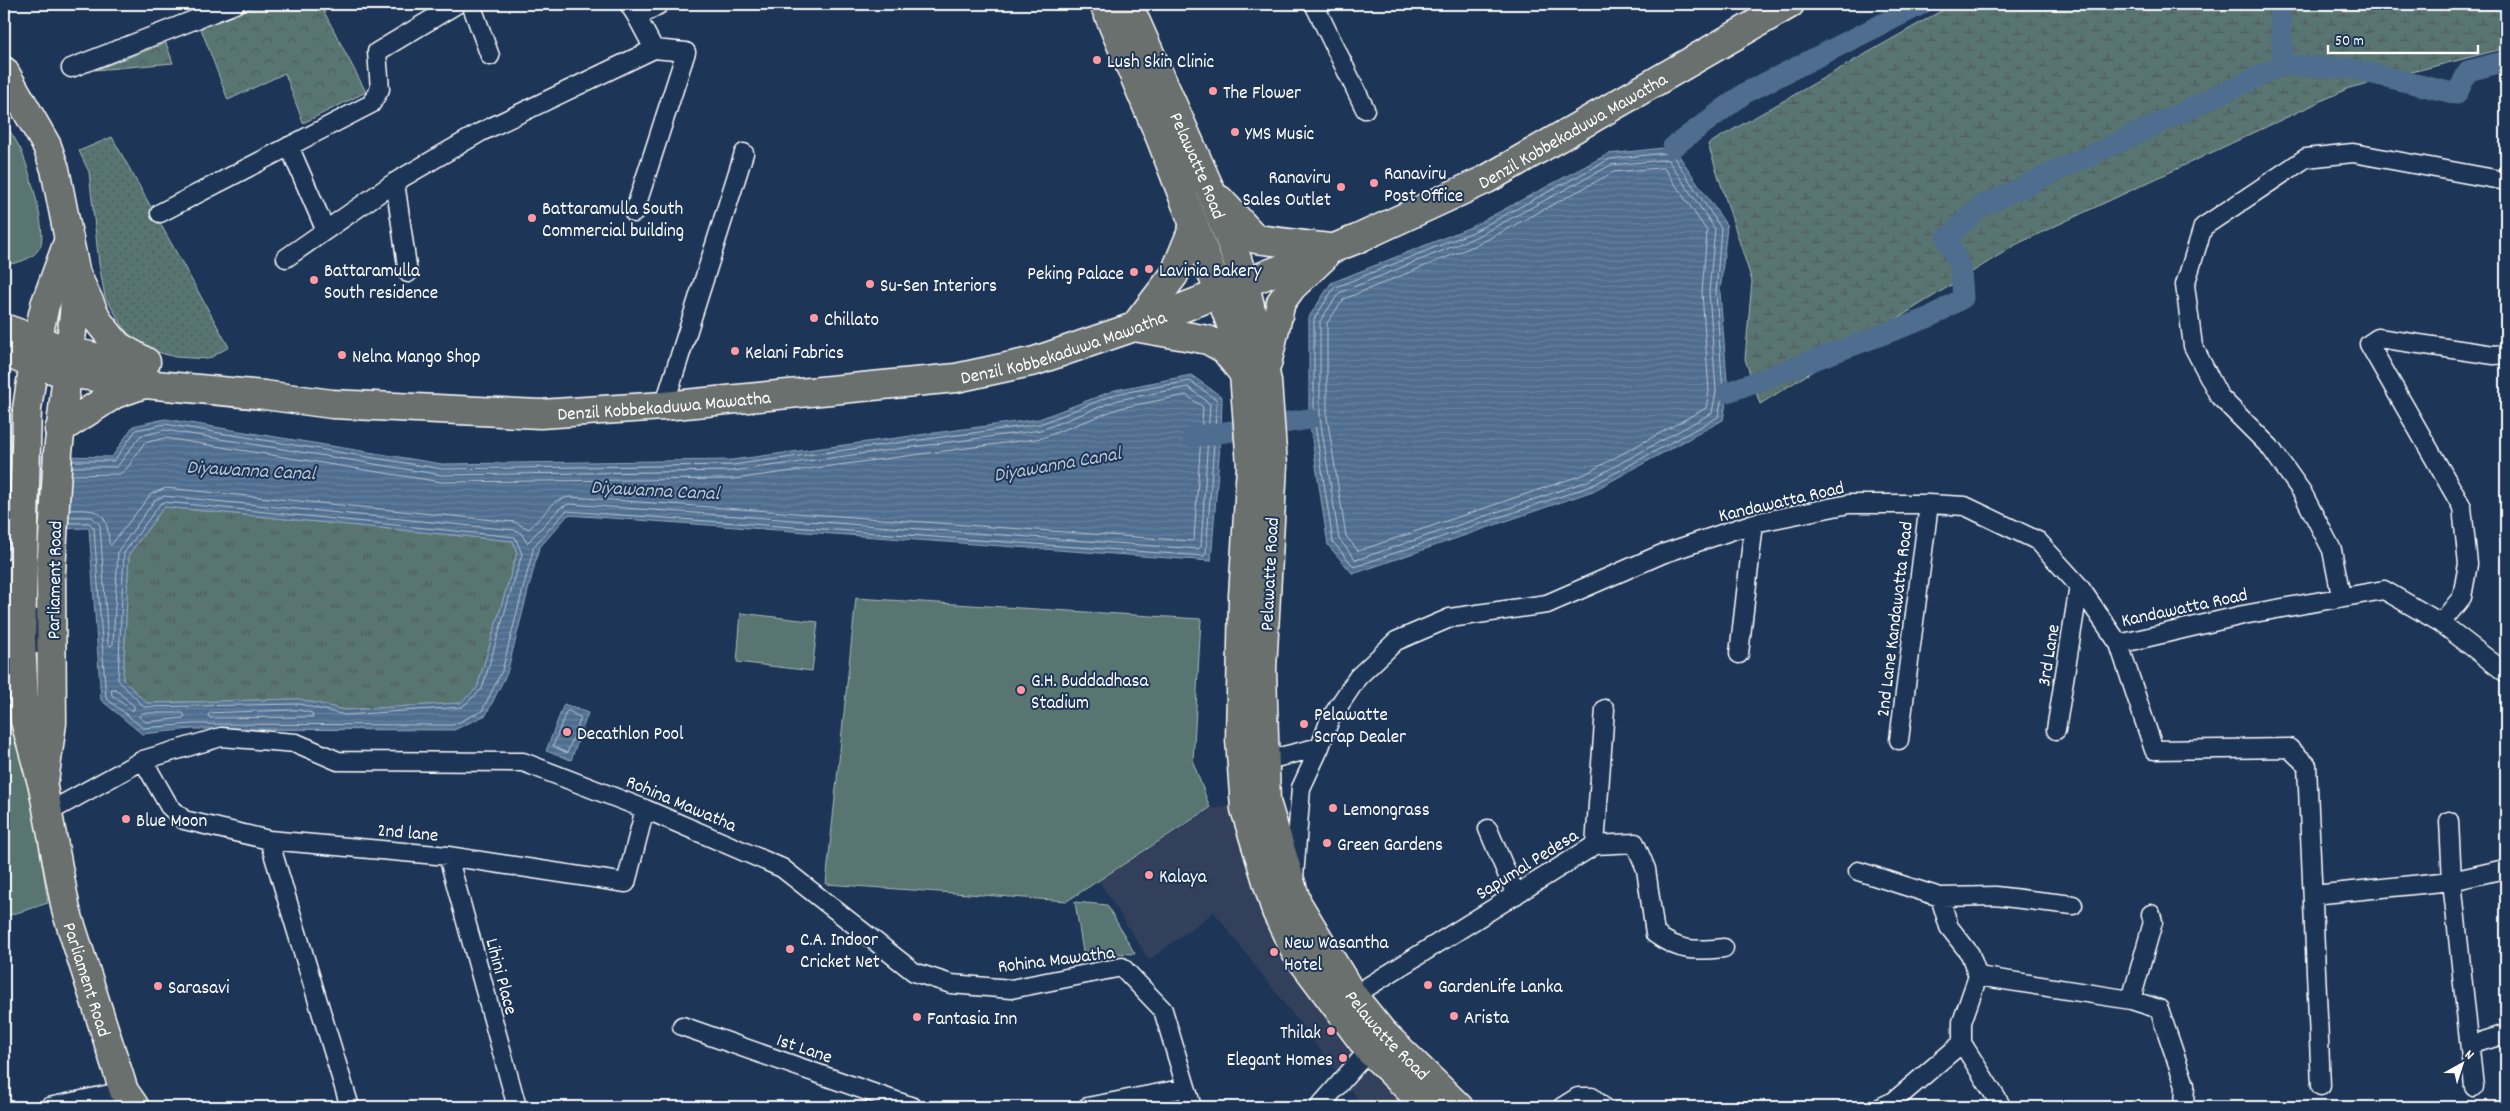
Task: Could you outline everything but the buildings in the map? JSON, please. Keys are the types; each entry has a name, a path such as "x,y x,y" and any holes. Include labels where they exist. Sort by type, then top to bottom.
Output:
{"main road":[{"name":"Pelawatte Road","path":"1104,4 1160,137 1220,293 1234,335 1255,377"},
{"name":"Pelawatte Road","path":"1128,4 1210,189 1246,284 1262,465 1262,670 1253,763 1245,809 1276,911 1295,951 1376,1042 1427,1107"},
{"name":"Denzil Kobbekaduwa Mawatha","path":"67,362 154,378 332,404 540,414 664,406 956,378 1035,361 1134,327 1333,248 1487,179 1790,4"},
{"name":"Parliament Road","path":"4,71 47,146 57,176 76,274 74,314 58,441 51,572 52,723 45,800"},
{"path":"1210,189 1256,239 1333,248"},
{"path":"1194,226 1174,275 1134,327 1208,340 1224,349 1255,377 1281,302 1292,288 1333,248"},
{"name":"Parliament Road","path":"68,239 45,306 35,352 24,445 12,629 25,721 45,800 66,910 130,1099"},
{"path":"58,441 115,394 154,378 118,346 98,321 76,274"},
{"path":"4,328 35,352"},
{"path":"4,352 35,352 67,362"},
{"path":"4,363 9,368 27,409"},
{"path":"12,629 52,633"},
{"name":"Pelawatte Road","path":"1253,763 1297,902 1353,996 1376,1042 1459,1107"}],"street":[{"path":"71,68 234,4"},
{"path":"160,213 371,104 380,89 377,52 457,4"},
{"path":"471,4 490,56"},
{"path":"654,49 633,10 660,4"},
{"path":"1314,4 1365,109"},
{"path":"286,258 395,182 481,132 654,49 686,52 634,213"},
{"path":"289,146 325,229"},
{"path":"664,406 744,153"},
{"path":"2341,596 2332,550 2302,492 2270,447 2219,396 2193,346 2185,285 2204,226 2306,158 2352,153 2506,182"},
{"path":"395,182 408,273"},
{"path":"2441,623 2462,597 2468,564 2462,507 2369,344 2378,338 2494,355 2506,354"},
{"name":"Kandawatta Road","path":"1293,891 1301,788 1330,718 1358,677 1396,641 1450,618 1547,604 1662,554 1754,523 1848,504 1966,506 2038,541 2079,586 2119,644 2243,615 2341,596 2384,590 2441,623 2506,673"},
{"name":"2nd Lane Kandawatta Road","path":"1898,740 1929,504"},
{"path":"1739,654 1754,523"},
{"name":"3rd Lane","path":"2056,730 2079,586"},
{"path":"2119,644 2154,750 2289,748 2307,765 2321,1086"},
{"path":"1595,845 1604,708"},
{"name":"Rohina Mawatha","path":"45,800 143,760 221,737 296,743 338,761 523,762 645,809 782,868 914,972 951,984 1011,990 1122,967 1163,1010 1192,1107"},
{"path":"1253,763 1320,746"},
{"name":"2nd lane","path":"143,760 169,806 184,820 269,840 448,856 626,883 645,809"},
{"path":"2449,821 2452,881 2474,1088"},
{"path":"1488,829 1516,895"},
{"path":"269,840 350,1107"},
{"name":"Sapumal Pedesa","path":"1353,996 1595,845 1635,843 1646,869 1655,934 1670,945 1692,951 1724,948"},
{"name":"Lihini Place","path":"448,856 517,1107"},
{"path":"2313,895 2452,881 2500,870"},
{"path":"1858,871 1940,897 1995,896 2073,905"},
{"path":"1940,897 1949,927 1970,954 1978,976 1962,1022 1962,1043 2002,1107"},
{"path":"2131,1000 2153,922 2150,914"},
{"path":"1978,976 2131,1000 2159,1009 2185,1085 2184,1107"},
{"name":"1st Lane","path":"682,1026 913,1107"},
{"path":"2470,1045 2506,1034"},
{"path":"1319,1107 1376,1042"},
{"path":"1881,1107 1894,1101 1962,1043"},
{"path":"1087,1107 1186,1088"},
{"path":"1562,1107 1578,1097 1592,1096 1603,1107"},
{"path":"49,1107 130,1099"}],"shaded area":[{"path":"1232,806 1417,1107 1364,1107 1214,912 1149,960 1099,881 1211,809"}],"green space":[{"path":"261,4 320,4 366,92 303,123 285,73 228,100 200,26"},
{"path":"1953,4 2506,4 2506,48 2349,88 2017,244 1760,404 1745,359 1752,281 1708,144"},
{"path":"166,43 173,63 95,70"},
{"path":"4,120 21,150 28,170 36,199 42,239 40,247 29,258 4,265"},
{"path":"112,137 229,347 208,359 175,357 144,348 126,331 105,297 99,264 89,172 79,151"},
{"path":"164,507 513,541 517,553 477,688 461,703 345,710 299,699 147,703 123,680 129,554"},
{"name":"G.H. Buddadhasa Stadium","path":"856,598 1201,619 1193,762 1210,808 1067,901 826,884"},
{"path":"741,613 818,622 812,671 737,662"},
{"path":"4,658 16,658 31,790 48,903 4,917"},
{"path":"1075,902 1107,905 1135,954 1083,952"}],"water":[{"path":"1673,147 1727,226 1720,293 1728,392 1723,420 1593,491 1353,574 1328,545 1309,419 1309,317 1331,283 1471,227 1608,154"},
{"path":"1191,375 1222,397 1211,561 568,515 539,548 507,673 486,715 454,730 192,729 142,734 101,700 89,528 4,530 4,455 112,457 133,426 165,419 442,464 732,460 1039,419 1115,390","holes":["164,507 513,541 517,553 477,688 460,703 345,710 299,699 147,703 123,680 129,554"]},
{"name":"Decathlon Pool","path":"564,704 588,713 571,760 546,751"}],"waterway":[{"path":"1673,147 1745,93 1922,4"},
{"path":"1728,392 1930,317 1963,298 1961,269 1947,238 1980,207 2283,65 2280,11 2277,4"},
{"path":"2283,65 2353,69 2457,94 2468,71 2506,61"},
{"name":"Diyawanna Canal","path":"1193,437 1309,419"}],"place":[{"name":"Lush Skin Clinic","path":"1097,60"},
{"name":"The Flower","path":"1213,91"},
{"name":"YMS Music","path":"1235,132"},
{"name":"Ranaviru Post Office","path":"1374,183"},
{"name":"Ranaviru Sales Outlet","path":"1341,187"},
{"name":"Battaramulla South Commercial building","path":"532,218"},
{"name":"Lavinia Bakery","path":"1149,269"},
{"name":"Peking Palace","path":"1134,272"},
{"name":"Battaramulla South residence","path":"314,280"},
{"name":"Su-Sen Interiors","path":"870,284"},
{"name":"Chillato","path":"814,318"},
{"name":"Kelani Fabrics","path":"735,351"},
{"name":"Nelna Mango Shop","path":"342,355"},
{"name":"G.H. Buddadhasa Stadium","path":"1021,690"},
{"name":"Pelawatte Scrap Dealer","path":"1304,724"},
{"name":"Decathlon Pool","path":"567,732"},
{"name":"Lemongrass","path":"1333,808"},
{"name":"Blue Moon","path":"126,819"},
{"name":"Green Gardens","path":"1327,843"},
{"name":"Kalaya","path":"1149,875"},
{"name":"C.A. Indoor Cricket Net","path":"790,949"},
{"name":"New Wasantha Hotel","path":"1274,952"},
{"name":"GardenLife Lanka","path":"1428,985"},
{"name":"Sarasavi","path":"158,986"},
{"name":"Arista","path":"1454,1016"},
{"name":"Fantasia Inn","path":"917,1017"},
{"name":"Thilak","path":"1331,1031"},
{"name":"Elegant Homes","path":"1343,1058"}]}
